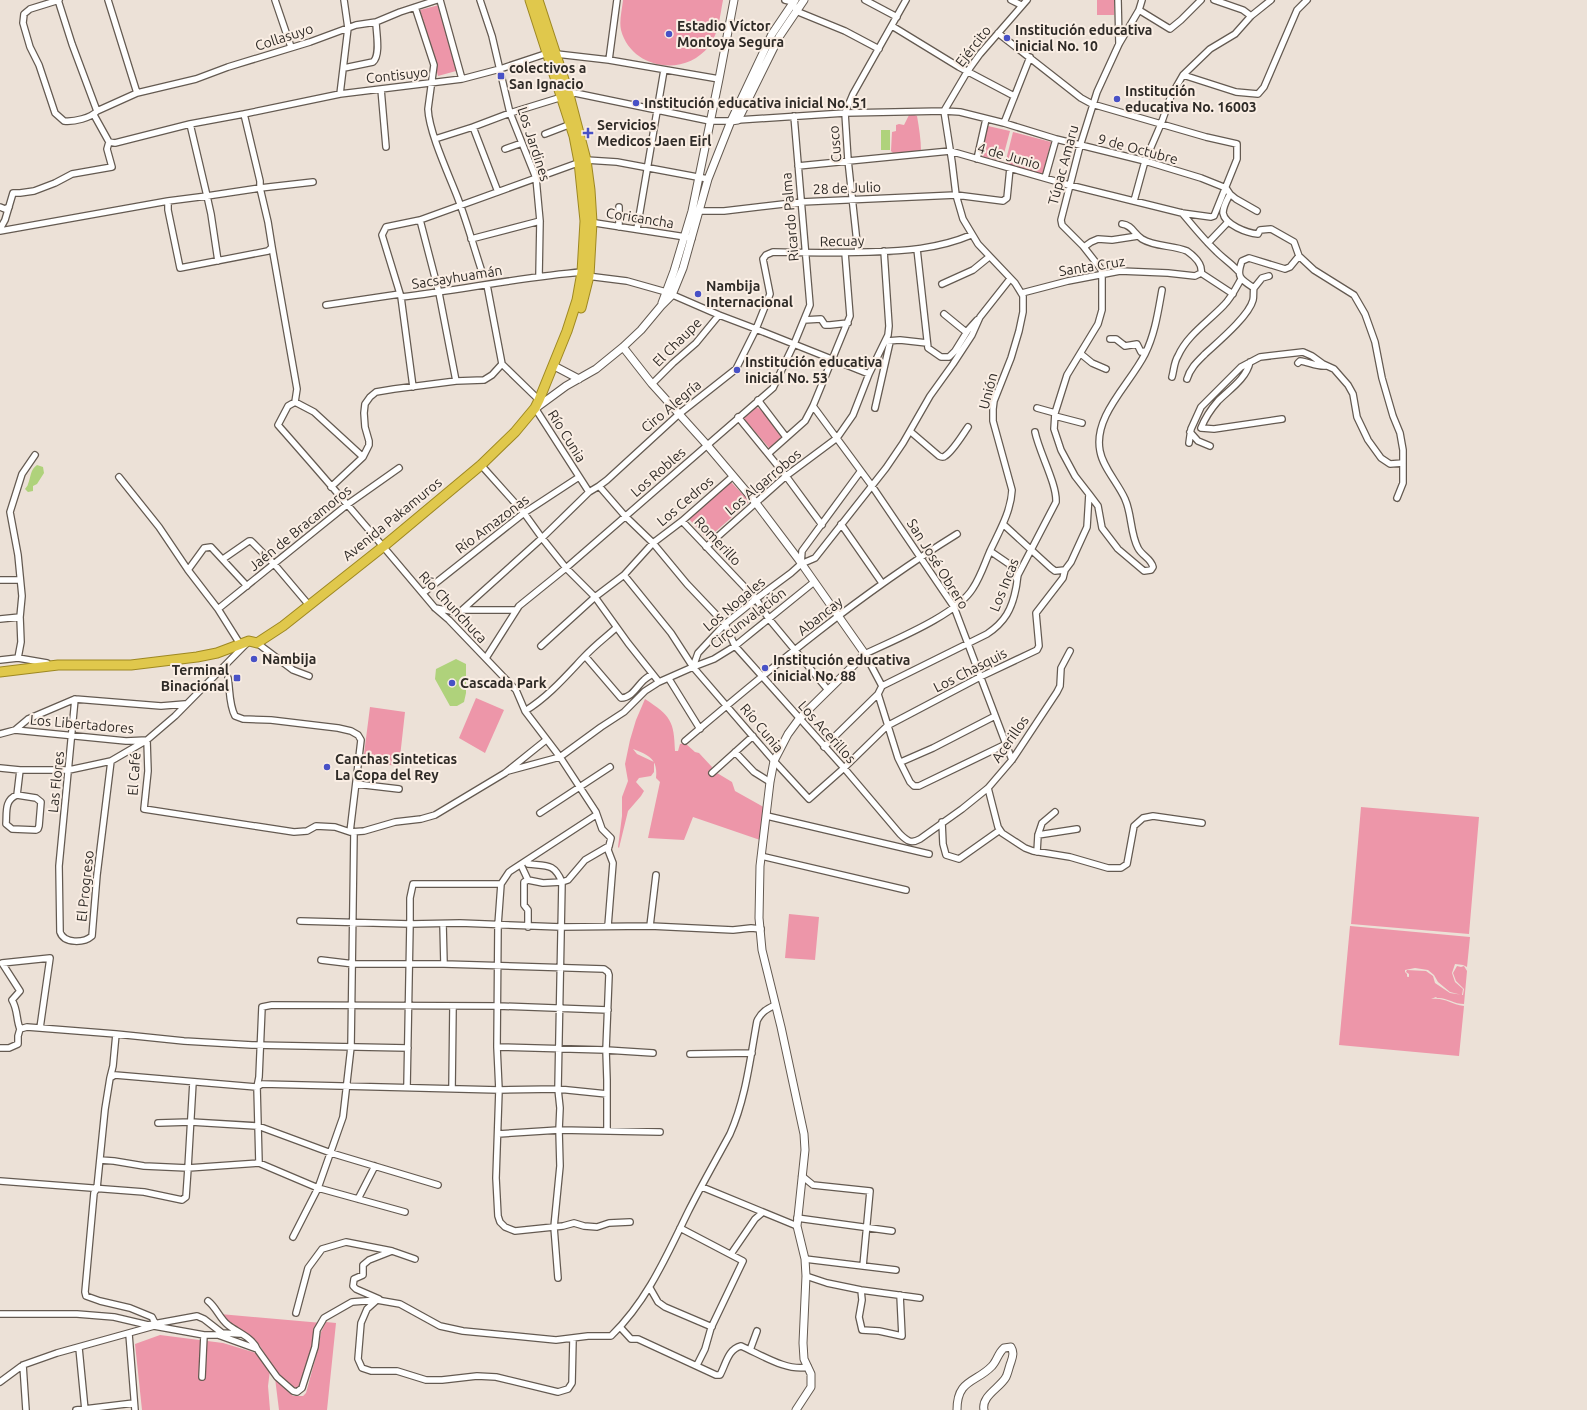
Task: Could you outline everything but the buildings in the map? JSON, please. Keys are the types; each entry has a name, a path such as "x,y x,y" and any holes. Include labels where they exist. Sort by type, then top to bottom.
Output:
{"highway":[{"name":"Avenida Pakamuros","path":"0,672 58,665 131,665 197,657 217,653 240,644 253,642 283,626 308,604 384,546 481,465 515,432 537,404 556,367 584,274 588,222 583,161 566,96 552,54 530,0"},
{"name":"Avenida Pakamuros","path":"538,0 552,54"},
{"name":"Avenida Pakamuros","path":"566,96 570,124 583,161"}],"street":[{"path":"0,230 13,193 34,191 55,183 72,174 112,167 107,149 108,142 72,44 58,0"},
{"name":"Collasuyo","path":"58,0 30,9 24,14 22,23 30,47 39,65 55,113 64,121 71,122 137,93 196,80 228,67 356,25 376,22 415,7 439,0"},
{"path":"108,0 137,93"},
{"path":"275,0 291,47"},
{"path":"340,94 348,28 344,0"},
{"path":"439,0 462,80"},
{"name":"Los Jardines","path":"480,0 492,36 510,113 536,178 540,220 540,276"},
{"path":"609,60 617,0"},
{"path":"537,404 596,369 623,347 641,330 661,306 683,268 692,238 699,177 734,0"},
{"path":"785,0 794,1"},
{"path":"735,120 779,37 804,0"},
{"path":"865,0 897,17"},
{"name":"Cusco","path":"858,252 854,200 848,160 845,113 906,0"},
{"path":"1011,0 1022,5"},
{"name":"Ejército","path":"944,111 967,72 1027,0"},
{"path":"1118,0 1119,44"},
{"name":"Túpac Amaru","path":"1102,274 1098,265 1084,247 1062,225 1061,220 1069,185 1092,104 1119,44 1139,10 1142,0"},
{"path":"1139,10 1170,29 1201,0"},
{"path":"1214,0 1243,10 1251,16"},
{"path":"1134,201 1145,161 1171,96 1183,75 1210,49 1235,34 1251,16 1271,0"},
{"path":"1183,75 1236,92 1258,94 1264,87 1297,10 1307,0"},
{"path":"794,1 796,11"},
{"path":"669,294 684,236 696,211 708,179 772,34 794,1"},
{"path":"415,7 434,65 428,113 435,139 461,206 483,275"},
{"path":"796,11 845,31 879,49"},
{"path":"344,68 373,62 376,60 376,22"},
{"path":"892,26 967,72 1014,96"},
{"path":"998,33 1081,98 1092,104 1238,144 1238,159 1226,188 1230,194 1257,211"},
{"name":"Contisuyo","path":"108,142 115,143 190,124 340,94 381,88 462,80 552,54 609,60 719,79"},
{"path":"1004,123 1030,57"},
{"path":"637,229 664,70"},
{"path":"381,88 386,147"},
{"name":"9 de Octubre","path":"435,139 510,113 576,93 710,121 845,113 944,111 960,112 1004,123 1080,146 1145,161 1201,178 1226,188"},
{"path":"944,111 956,195 963,219 971,235 1022,293"},
{"path":"244,114 268,222 297,389 294,402 314,412 363,457"},
{"name":"Ricardo Palma","path":"707,445 773,388 794,344 810,305 794,116"},
{"path":"977,159 986,119"},
{"path":"190,124 211,214 218,261"},
{"path":"545,134 570,124"},
{"path":"473,127 498,192"},
{"path":"1045,178 1056,139"},
{"path":"505,149 522,143"},
{"name":"4 de Junio","path":"798,166 950,151 1069,185 1182,213 1211,217 1214,216 1226,188"},
{"path":"326,305 400,296 382,235 386,228 396,224 420,220 583,161 594,160 617,162 708,179"},
{"name":"28 de Julio","path":"696,211 724,211 801,202 956,195 1001,201 1007,198 1010,168"},
{"path":"0,230 207,196 313,182"},
{"path":"1230,194 1223,212 1228,222 1244,231 1255,234 1258,234 1260,230 1271,229 1294,242 1299,256 1314,270 1328,280 1354,294 1365,314 1375,342 1393,416 1400,433 1404,459 1403,483 1397,498"},
{"path":"168,202 168,210 180,268 268,251 272,247"},
{"path":"0,207 5,209 9,207"},
{"path":"619,207 619,226"},
{"path":"1182,213 1208,243 1224,258 1231,262 1238,271 1241,279 1254,288"},
{"path":"420,220 439,292 456,381"},
{"path":"471,239 540,220"},
{"name":"Coricancha","path":"588,222 692,238"},
{"path":"1208,243 1228,222"},
{"path":"1122,224 1130,226 1138,236 1152,243 1187,251 1193,254 1202,269 1201,273 1233,294"},
{"name":"Recuay","path":"756,329 770,294 763,259 764,256 773,252 884,252 942,245 971,235"},
{"path":"1084,247 1098,239 1112,240 1138,236"},
{"path":"917,249 928,348 944,358 949,357 955,351 966,332 1010,279"},
{"path":"875,408 888,341 889,326 884,252"},
{"path":"769,453 777,447 786,436 805,421 813,406 848,322 850,309 845,253"},
{"path":"1238,271 1242,261 1249,258 1285,268 1290,267 1299,256"},
{"path":"942,284 973,270 989,257"},
{"name":"Santa Cruz","path":"1022,293 1068,281 1120,271 1144,271 1191,276 1197,276 1201,273"},
{"name":"Sacsayhuamán","path":"413,387 400,296 487,286 540,276 584,274 626,281 669,294 869,374"},
{"path":"1102,274 1102,310 1098,324 1067,375 1055,415 1054,429 1060,450 1075,476 1098,506 1102,528 1118,549 1144,571 1151,570 1151,562 1141,554 1133,536 1128,505 1104,463 1100,451 1099,435 1106,414 1146,351 1156,324 1162,290"},
{"path":"1187,379 1197,362 1245,314 1253,301 1254,288 1262,278 1269,276"},
{"path":"1172,377 1175,362 1181,350 1190,338 1225,304 1233,294 1241,279"},
{"path":"331,487 363,457 369,445 370,441 365,426 364,413 366,404 370,397 376,392 456,381 484,380 492,375 502,364 487,286"},
{"name":"Unión","path":"865,654 925,625 962,601 973,589 1003,524 1011,499 1012,490 993,421 993,409 1019,331 1023,312 1022,293"},
{"path":"944,314 966,332"},
{"name":"El Chaupe","path":"652,384 696,343 719,315"},
{"name":"Los Nogales","path":"693,667 698,653 725,624 756,599 791,574 801,564 814,558 872,486 911,432 930,396 972,335 980,317"},
{"path":"804,320 820,319 825,324 830,326 848,322"},
{"name":"Ciro Alegría","path":"463,610 542,538 589,492 599,486 679,414 736,369 756,329"},
{"path":"1110,338 1118,340 1125,346 1137,344 1141,352 1146,351"},
{"path":"888,341 900,340 927,343"},
{"path":"837,438 852,415 869,374 888,341"},
{"path":"623,347 652,384 707,445 732,477 756,503 839,616 865,654 882,686 878,694 824,747"},
{"path":"1189,443 1190,432 1201,407 1241,367 1260,357 1303,352 1334,369 1354,394 1357,417 1368,440 1381,458 1390,464 1403,463"},
{"path":"1080,354 1092,363 1106,369"},
{"path":"1298,363 1300,361 1315,365 1328,366"},
{"path":"1250,362 1243,377 1210,410 1201,428 1214,429 1282,419"},
{"name":"Río Cunia","path":"502,364 537,404 589,492"},
{"path":"556,367 579,379"},
{"path":"758,400 786,436"},
{"name":"Río Chunchuca","path":"294,402 288,406 278,425 331,487 348,504 435,608 449,620 516,690 525,711 560,757 580,787 602,829 611,838 608,852 612,857 613,863 608,926"},
{"name":"San José Obrero","path":"813,406 860,472 872,486 954,607 1012,760"},
{"path":"1037,408 1082,423"},
{"path":"738,417 769,453 822,525"},
{"path":"911,432 942,457 950,451 968,427"},
{"name":"Los Incas","path":"882,686 987,634 998,626 1005,618 1017,587 1018,575 1053,510 1056,496 1035,432"},
{"path":"1190,432 1198,441 1210,446"},
{"name":"Los Algarrobos","path":"706,547 786,476 837,438"},
{"name":"Los Robles","path":"486,658 519,606 566,568 707,445"},
{"path":"18,658 21,642 20,617 22,596 10,512 22,474 35,455"},
{"path":"481,465 524,513 566,568 594,597 616,628 659,682"},
{"name":"Jaén de Bracamoros","path":"218,609 348,504 399,468"},
{"path":"801,564 802,551 860,472"},
{"path":"120,477 159,527 188,570 218,609 240,644"},
{"name":"Río Amazonas","path":"423,593 524,513 579,477"},
{"name":"Los Cedros","path":"542,646 594,597 624,575 653,543 732,477"},
{"name":"Los Acerillos","path":"599,486 625,516 653,543 687,584 725,624 735,646 906,840 913,842 942,822"},
{"path":"1003,524 1055,571 1065,570 1087,526 1089,494"},
{"name":"Romerillo","path":"682,520 756,599 769,619 828,690"},
{"path":"841,524 882,583"},
{"name":"Abancay","path":"685,741 814,634 882,583 957,534"},
{"path":"223,559 249,541 274,565 308,604"},
{"path":"188,570 204,548 211,547 246,586"},
{"path":"990,551 1008,564 1017,580"},
{"name":"Los Chasquis","path":"844,768 887,726 1037,650 1039,646 1036,613 1063,578 1065,570"},
{"name":"Río Cunia","path":"624,575 671,633 693,667 774,761 809,799 844,768"},
{"path":"0,580 20,580"},
{"name":"Circunvalación","path":"693,667 714,658 735,646 814,582"},
{"path":"435,608 457,612 463,610 516,610"},
{"path":"0,619 20,617"},
{"path":"525,711 536,704 565,678 585,656 616,628"},
{"path":"0,768 20,770 69,770 111,760 148,740 253,642 293,670 309,676"},
{"name":"Acerillos","path":"942,822 962,809 988,788 1012,760 1057,692 1060,686 1061,668 1070,651"},
{"path":"796,1410 811,1387 811,1374 804,1359 803,1343 806,1276 805,1259 797,1226 805,1150 804,1134 781,1027 762,950 758,899 761,856 774,761 788,734 799,719 865,654"},
{"path":"585,656 621,698 627,697 643,680 652,674"},
{"path":"0,660 18,658 58,665"},
{"path":"508,771 560,757 624,712 645,691 659,682 669,679 693,667"},
{"path":"228,678 231,693 231,710 235,716 244,719 271,720 338,728 351,731 358,735 361,740 352,832 354,964 348,1085 343,1117 331,1153 318,1188 293,1237"},
{"path":"669,679 700,729"},
{"path":"878,694 898,758 912,784 917,787 1006,744"},
{"path":"0,734 15,730 28,719 75,699 161,706 185,704"},
{"name":"Las Flores","path":"59,866 75,699"},
{"path":"900,762 933,748 995,716"},
{"name":"Los Libertadores","path":"15,730 126,741 148,740"},
{"path":"712,773 753,736"},
{"name":"El Café","path":"148,740 148,771 144,809 294,832 307,831 316,826 335,827 352,832"},
{"path":"352,832 364,831 395,822 420,819 435,815 508,771 546,740"},
{"path":"735,752 754,772 770,782"},
{"name":"El Progreso","path":"59,866 61,936 81,942 88,940 92,936 97,875 111,760"},
{"path":"540,813 610,767"},
{"path":"17,795 20,770"},
{"path":"356,784 399,789"},
{"path":"988,788 998,827 1025,848 1037,852 1070,857 1114,869 1127,864 1134,826 1143,818 1153,816 1202,823"},
{"path":"17,795 36,798 41,802 38,829 12,829 6,824 8,802 10,798 17,795"},
{"path":"1037,852 1038,835 1042,823 1054,812"},
{"path":"596,815 509,872 501,884 498,925 499,966 497,1047 499,1090 496,1178 498,1216 500,1222 505,1227 515,1231 554,1227 574,1223 584,1226 597,1227 609,1223 630,1222"},
{"path":"767,816 929,854"},
{"path":"942,822 943,844 946,855 956,859 959,859 1000,830"},
{"path":"1038,835 1077,829"},
{"path":"528,880 543,883 562,882 568,880 585,860 609,846"},
{"path":"761,856 906,890"},
{"path":"528,860 528,864 554,868 562,882 558,1089 560,1108 560,1180 554,1227 558,1278"},
{"path":"521,864 528,880"},
{"path":"650,926 656,875"},
{"path":"528,880 524,882 524,905 528,910 528,927"},
{"path":"407,1087 410,898 412,884 501,884"},
{"path":"300,921 410,924 460,923 528,927 650,926 733,930 751,928 761,929"},
{"path":"443,924 444,964"},
{"path":"0,1048 9,1048 18,1044 20,1029 17,1020 17,1008 12,1000 20,991 1,963 50,958 40,1028"},
{"path":"321,960 354,964 561,966 604,969 608,972 606,1050 607,1132"},
{"path":"258,1163 257,1087 259,1077 262,1007 272,1005 353,1004 408,1007 498,1006 608,1010"},
{"path":"392,1251 369,1260 363,1265 363,1275 354,1279 353,1286 356,1289 379,1300 400,1304 440,1326 463,1331 556,1340 588,1336 610,1336 620,1327 650,1288 735,1122 752,1053 756,1025 764,1010 775,1005"},
{"path":"452,1089 453,1007"},
{"path":"20,1029 27,1027 184,1041 260,1045 408,1048"},
{"path":"116,1034 113,1066 105,1109 97,1188 94,1193 86,1296 130,1308 152,1317 154,1325"},
{"path":"497,1047 606,1050 653,1054"},
{"path":"690,1054 752,1053"},
{"path":"110,1078 115,1075 257,1087 262,1084 499,1090 558,1089 607,1094"},
{"path":"0,1181 144,1192 182,1200 186,1197 193,1082"},
{"path":"158,1123 191,1122 258,1126 331,1153 438,1185"},
{"path":"498,1134 559,1130 660,1132"},
{"path":"100,1160 144,1166 188,1168 258,1163 318,1188 405,1212"},
{"path":"358,1199 375,1166"},
{"path":"802,1176 814,1185 870,1191 863,1266"},
{"path":"702,1187 762,1213 797,1226"},
{"path":"731,1254 755,1219 762,1213"},
{"path":"797,1218 892,1231"},
{"path":"680,1228 743,1261 712,1327 705,1349 697,1365"},
{"path":"296,1313 308,1268 322,1249 346,1242 392,1251 415,1259"},
{"path":"805,1259 896,1270"},
{"path":"806,1276 827,1283 861,1290 920,1298"},
{"path":"650,1288 658,1302 665,1307 712,1327"},
{"path":"861,1290 862,1300 859,1317 862,1330 879,1331 902,1336 900,1295"},
{"path":"379,1300 367,1309 361,1323 358,1359 362,1368 371,1370 397,1371 426,1380 442,1380 477,1376 496,1377 558,1392 568,1389 572,1383 573,1339"},
{"path":"208,1301 227,1324 240,1334 250,1339 285,1386 297,1392 302,1388 315,1347 317,1330 324,1318 352,1302 379,1300"},
{"path":"0,1314 77,1314 114,1317 204,1335 218,1335 257,1349"},
{"path":"0,1382 23,1365 129,1334 154,1325 197,1316 204,1319 222,1332 240,1334"},
{"path":"620,1327 631,1339 638,1339 716,1375 720,1375 731,1352 735,1348 741,1346 788,1367 800,1369 808,1367"},
{"path":"750,1350 757,1331"},
{"path":"129,1334 135,1410"},
{"path":"202,1377 204,1335"},
{"path":"957,1410 958,1396 964,1387 992,1367 1004,1348 1011,1347 1013,1356 1006,1376 1000,1385 986,1398 983,1406 984,1410"},
{"path":"79,1348 85,1409"},
{"path":"23,1365 26,1410"},
{"path":"76,1410 134,1403"}],"shaded area":[{"name":"Estadio Víctor Montoya Segura","path":"623,0 723,0 717,30 709,46 699,56 687,62 673,65 660,65 647,61 636,53 627,43 620,27"},
{"path":"1097,0 1114,0 1114,15 1097,15"},
{"path":"439,5 456,71 438,76 420,10"},
{"path":"912,114 917,116 921,152 893,153 891,151 892,132 896,131 896,125 904,125 909,115"},
{"path":"988,126 1010,131 1002,161 980,156"},
{"path":"881,130 890,130 890,150 881,150"},
{"path":"1013,132 1051,142 1043,174 1005,164"},
{"path":"755,406 761,410 783,436 770,449 743,418"},
{"path":"37,465 43,467 44,473 37,484 33,486 33,491 28,492 25,489 28,485 32,471"},
{"path":"729,482 732,483 749,501 707,539 689,519"},
{"name":"Cascada Park","path":"456,659 466,664 466,693 464,702 457,706 450,706 435,679 436,669"},
{"path":"476,698 504,710 485,753 459,738"},
{"path":"645,699 661,710 669,720 674,733 675,751 678,751 680,744 685,743 695,752 699,753 712,767 711,773 717,773 732,782 735,791 767,809 763,841 693,817 684,840 648,838 660,782 656,778 656,766 654,763 654,772 651,776 639,778 636,782 644,791 628,811 619,848 618,847 622,816 622,797 628,781 625,764 636,720","holes":["633,749 644,753 654,762 637,754"]},
{"path":"370,707 405,712 399,766 363,762"},
{"path":"1361,807 1479,817 1469,934 1351,924"},
{"path":"789,914 819,917 815,960 785,958"},
{"path":"1350,926 1470,937 1467,967 1463,965 1455,964 1452,973 1455,982 1463,989 1463,995 1464,989 1456,981 1453,973 1457,966 1464,966 1467,971 1464,1004 1436,997 1431,999 1440,999 1464,1006 1459,1056 1339,1045","holes":["1415,968 1428,970 1434,975 1438,982 1450,992 1460,995 1450,993 1435,983 1433,976 1426,971 1407,970 1406,972 1409,974 1409,977 1407,977 1405,970"]},
{"path":"220,1314 322,1323 318,1329 303,1389 297,1392 280,1378 258,1343 252,1337 239,1331"},
{"path":"326,1322 336,1323 327,1410 279,1410 275,1378 293,1396 303,1396 306,1393 321,1332"},
{"path":"160,1335 223,1343 259,1354 270,1370 268,1386 270,1410 142,1410 135,1344"}],"place":[{"name":"Estadio Víctor Montoya Segura","path":"669,34"},
{"name":"Institución educativa inicial No. 10","path":"1007,38"},
{"name":"colectivos a San Ignacio","path":"501,76"},
{"name":"Institución educativa No. 16003","path":"1117,99"},
{"name":"Institución educativa inicial No. 51","path":"636,103"},
{"name":"Servicios Medicos Jaen Eirl","path":"588,133"},
{"name":"Nambija Internacional","path":"698,294"},
{"name":"Institución educativa inicial No. 53","path":"737,370"},
{"name":"Nambija","path":"254,659"},
{"name":"Institución educativa inicial No. 88","path":"765,668"},
{"name":"Terminal Binacional","path":"237,678"},
{"name":"Cascada Park","path":"452,683"},
{"name":"Canchas Sinteticas La Copa del Rey","path":"327,767"}]}
